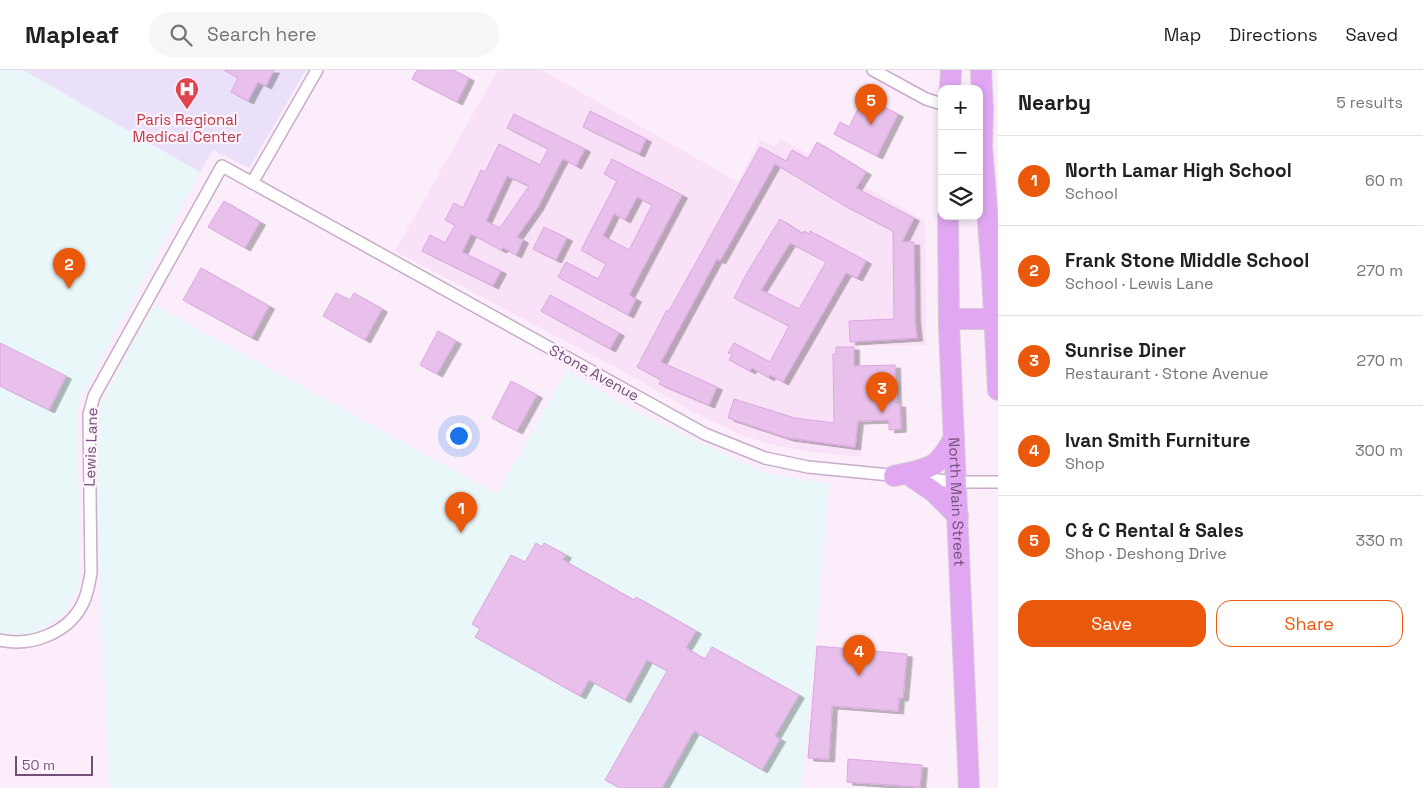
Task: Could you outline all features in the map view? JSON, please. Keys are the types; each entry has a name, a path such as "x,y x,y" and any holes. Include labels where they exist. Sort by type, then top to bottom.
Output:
{"highway":[{"path":"950,85 951,70"},
{"path":"981,70 981,85"},
{"path":"982,130 998,390"},
{"name":"North Main Street","path":"948,220 949,319 969,788"},
{"path":"949,319 994,319"},
{"path":"903,477 940,461 954,438"},
{"path":"903,477 934,492 958,516"}],"street":[{"path":"252,183 318,70"},
{"path":"873,70 926,100 938,103"},
{"name":"Stone Avenue","path":"222,166 705,434 765,458 808,467 956,482 998,482"},
{"name":"Lewis Lane","path":"0,640 29,642 46,637 68,622 83,604 91,573 89,414 94,396 222,166"}],"shaded area":[{"path":"0,70 23,70 200,172 77,406 80,584 67,610 44,628 27,635 0,633"},
{"name":"Paris Regional Medical Center","path":"23,70 306,70 249,168 213,150 200,172"},
{"path":"498,70 542,70 738,182 760,140 775,147 781,139 925,221 926,345 858,346 861,457 806,451 769,444 737,433 695,413 628,374 395,251"},
{"path":"154,305 497,494 567,371 628,407 762,472 829,484 814,664 801,788 110,788 99,571 96,425 99,407 106,392"}],"building":[{"path":"224,70 274,70 266,86 258,82 248,101 231,92 238,78"},
{"path":"417,70 453,70 469,78 457,102 412,79"},
{"path":"864,97 898,114 877,156 834,134 840,122 849,127"},
{"path":"590,111 646,139 639,154 583,127"},
{"path":"514,114 585,149 576,166 563,159 538,207 517,237 523,240 516,255 503,248 501,250 471,234 462,252 501,271 493,286 422,251 430,235 445,243 455,225 445,220 454,203 463,208 481,170 485,172 499,144 540,165 548,149 507,128","holes":["507,176 529,186 500,228 486,221"]},
{"path":"817,142 866,172 856,188 914,218 902,242 914,242 917,338 850,342 849,321 894,319 893,231 845,206 775,164 720,261 717,259 661,362 717,387 709,405 659,384 661,380 637,367 667,310 669,311 760,147 786,161 792,150 808,159"},
{"path":"612,159 682,195 629,295 636,299 628,315 558,277 566,262 598,279 606,264 581,250 617,181 604,174","holes":["637,197 652,205 629,250 603,236 614,214 625,220"]},
{"path":"224,201 260,222 245,248 208,227"},
{"path":"780,219 803,234 804,231 809,234 810,231 866,261 857,278 846,273 783,382 770,375 769,378 752,368 750,371 729,360 732,354 728,353 734,343 770,362 789,326 734,298","holes":["790,243 826,262 799,309 761,290"]},
{"path":"544,227 567,238 556,260 533,249"},
{"path":"201,268 269,306 252,338 183,300"},
{"path":"336,293 350,300 354,293 382,309 365,340 323,316"},
{"path":"550,295 619,333 610,349 541,311"},
{"path":"438,331 456,341 437,374 420,365"},
{"path":"0,343 66,376 49,410 0,386"},
{"path":"836,347 854,347 854,366 895,365 896,404 900,404 901,429 889,430 889,420 858,421 855,447 788,438 728,418 734,399 795,418 834,423 833,354 836,354"},
{"path":"511,381 537,395 517,431 492,418"},
{"path":"536,543 542,547 544,543 566,555 563,560 634,600 636,597 696,631 686,648 705,659 712,647 799,695 775,736 780,739 762,770 694,731 662,788 620,788 605,780 667,671 647,660 625,700 589,680 580,696 475,637 480,629 472,624 511,555 525,562"},
{"path":"817,646 907,654 903,698 899,698 898,711 832,706 829,759 808,758"},
{"path":"848,759 922,765 920,787 847,782"}],"place":[{"name":"Paris Regional Medical Center","path":"187,110"},
{"name":"C & C Rental & Sales","path":"871,125"},
{"name":"Frank Stone Middle School","path":"69,289"},
{"name":"Sunrise Diner","path":"882,413"},
{"name":"North Lamar High School","path":"461,533"},
{"name":"Ivan Smith Furniture","path":"859,676"}]}
